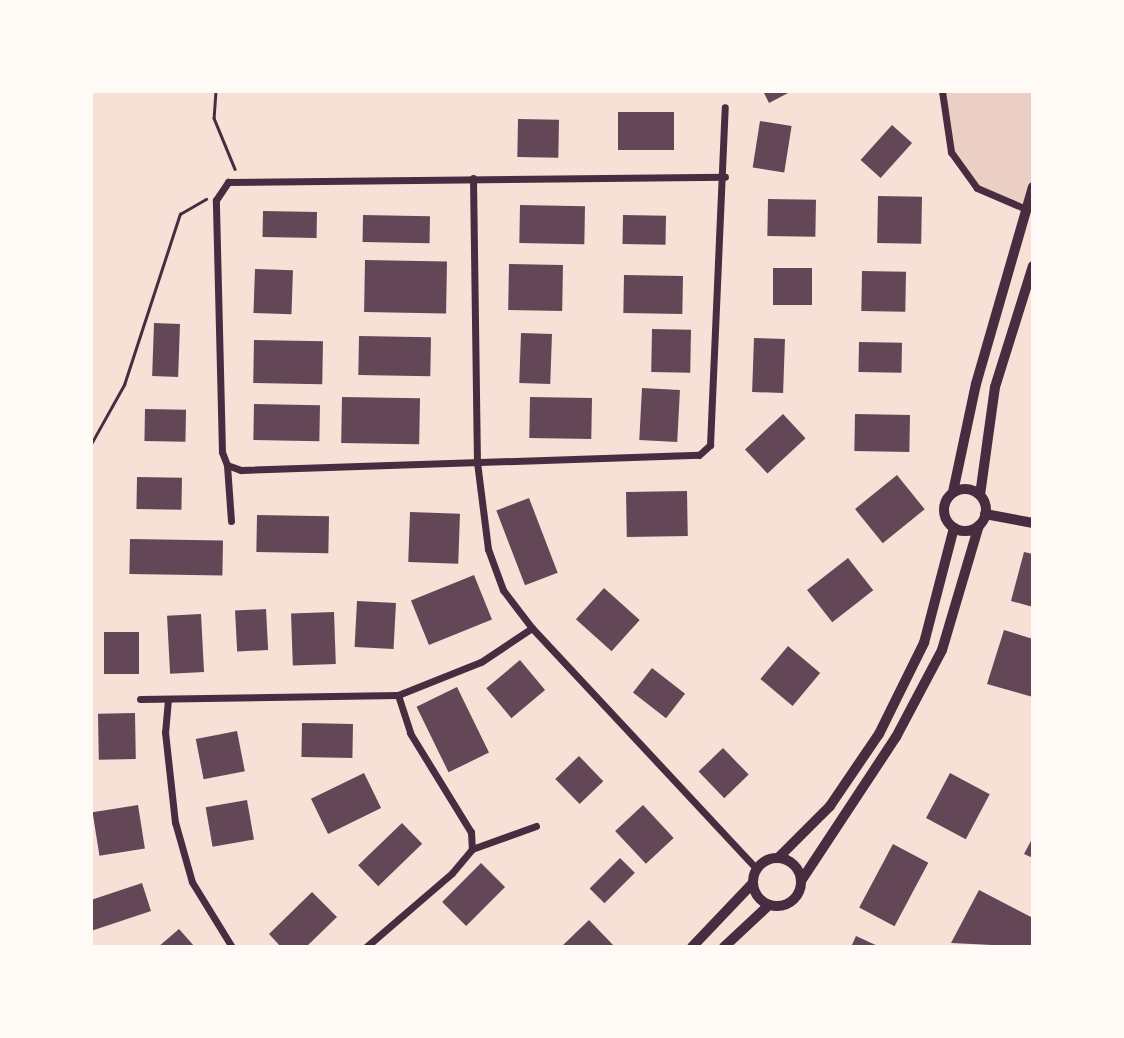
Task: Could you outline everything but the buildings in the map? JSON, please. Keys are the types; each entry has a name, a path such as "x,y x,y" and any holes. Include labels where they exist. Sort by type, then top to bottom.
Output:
{"street":[{"path":"942,91 951,152 977,188 1026,209"},
{"path":"228,465 241,470 699,455 710,445 724,177 725,107"},
{"path":"231,521 228,465 222,452 216,200 228,181 724,177"},
{"path":"472,178 477,462 488,549 503,590 532,628 757,869"},
{"path":"979,526 967,531 954,528 943,510 953,492 976,384 1033,187"},
{"path":"724,947 769,905 792,901 801,881 896,737 943,650 979,526 985,514 980,495 995,387 1033,266"},
{"path":"953,492 967,489 980,495"},
{"path":"985,514 1033,523"},
{"path":"692,947 752,883 757,869 778,858 830,806 879,734 924,643 954,528"},
{"path":"140,699 398,695 481,662 532,628"},
{"path":"398,695 410,733 471,832 472,849"},
{"path":"168,699 165,732 175,822 192,882 232,947"},
{"path":"366,947 452,873 472,849 536,826"},
{"path":"778,858 796,868 801,881"},
{"path":"752,883 757,897 769,905"}],"path":[{"path":"216,91 214,118 239,179"},
{"path":"91,444 124,385 180,214 221,191"}],"shaded area":[{"path":"942,91 1033,91 1033,187 1026,209 977,188 951,152"}]}
